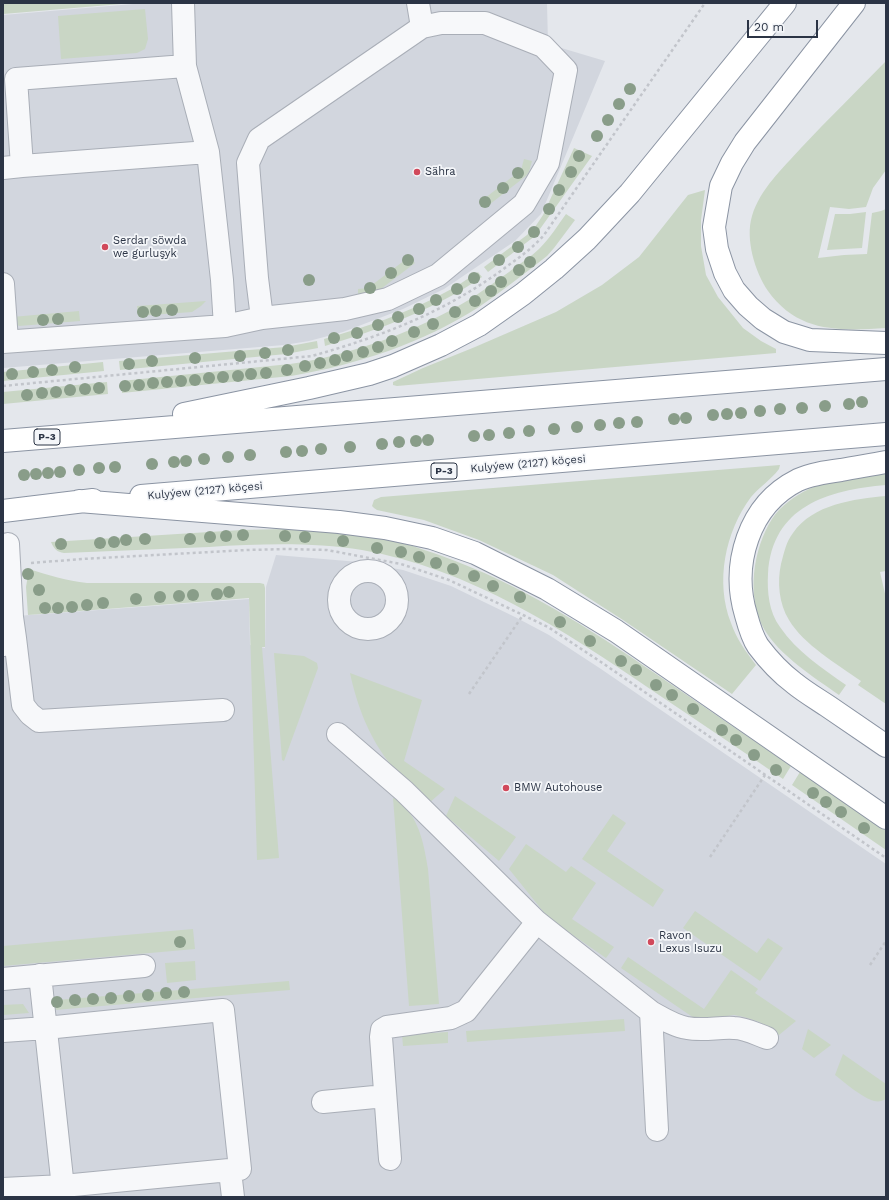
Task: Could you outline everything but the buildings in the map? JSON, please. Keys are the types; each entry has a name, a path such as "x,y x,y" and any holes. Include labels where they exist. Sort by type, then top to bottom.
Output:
{"highway":[{"path":"91,434 369,374 393,366 441,345 479,324 523,294 587,239 608,217 630,193 785,3"},
{"path":"854,3 738,152 721,186 714,227 717,249 725,273 734,290 748,306 763,319 784,332 810,340 886,343"},
{"name":"P-3","path":"3,441 886,370"},
{"name":"Kulyýew (2127) köçesi","path":"3,511 79,501 886,434"},
{"path":"886,462 814,474 798,480 780,491 763,509 753,524 745,544 741,565 740,584 743,605 750,630 758,646 773,663 793,682 886,746"},
{"path":"79,501 339,522 385,528 432,538 475,553 547,589 616,631 886,818"}],"street":[{"path":"183,3 185,66 208,152 222,280 225,326"},
{"path":"418,3 422,27"},
{"path":"3,284 5,341 225,326 262,318 345,309 388,299 438,275 524,204 548,163 566,70 543,46 485,23 441,23 422,27 259,139 248,163 257,278 262,318"},
{"path":"185,66 16,79 12,167 208,152"},
{"path":"9,554 12,617 9,642 23,705 30,714 39,721 223,710"},
{"path":"338,734 404,791 536,922 651,1012 670,1022 687,1028 735,1028 749,1031 767,1038"},
{"path":"390,1159 381,1037 382,1030 387,1027 451,1018 466,1011 536,922"},
{"path":"3,979 144,966"},
{"path":"40,975 63,1192"},
{"path":"3,1030 46,1028 223,1010 240,1169 63,1192 3,1189"},
{"path":"651,1012 657,1130"},
{"path":"323,1102 385,1096"},
{"path":"230,1171 233,1197"}],"path":[{"path":"9,554 82,559 247,550 327,550 401,564 449,580 548,627 886,858"},
{"path":"469,694 523,614"},
{"path":"710,857 765,775"},
{"path":"870,965 886,941"}],"shaded area":[{"path":"145,3 547,3 548,44 605,61 541,214 515,241 444,289 403,309 343,332 309,341 284,345 3,368 3,15"},
{"path":"276,555 359,562 403,570 451,586 515,617 549,635 601,669 886,864 886,1197 3,1197 3,617 249,599 250,645 265,648 266,587"}],"green space":[{"path":"3,3 133,3 3,14"},
{"path":"145,9 148,39 145,49 137,53 61,59 58,16"},
{"path":"886,61 886,170 873,188 866,207 849,209 830,207 818,258 867,254 872,213 886,209 886,328 836,329 806,322 793,315 780,305 763,283 752,255 750,225 752,216 760,197 780,171"},
{"path":"574,148 592,156 535,236 488,272 484,267 527,235 535,227 543,215"},
{"path":"524,159 532,161 529,172 526,176 485,208 480,202 521,170"},
{"path":"705,190 701,220 701,246 706,275 718,297 743,328 761,341 776,349 776,353 397,386 393,385 393,382 423,368 556,312 602,285 639,257 688,195"},
{"path":"866,212 862,248 827,250 835,214"},
{"path":"566,214 575,220 547,256 479,307 458,320 412,342 340,366 291,376 122,393 121,381 290,364 313,360 361,348 407,331 430,321 472,298 509,272 544,244"},
{"path":"409,257 415,263 373,295 358,297 358,289 368,288"},
{"path":"478,272 482,277 464,289 426,309 366,333 325,346 324,339 370,325 430,301"},
{"path":"206,301 192,312 138,316 137,306"},
{"path":"79,311 80,321 19,326 12,317"},
{"path":"317,341 318,348 286,354 120,370 119,361 285,347"},
{"path":"103,362 104,371 3,381 3,372"},
{"path":"107,382 108,394 3,404 3,392"},
{"path":"780,465 776,473 751,497 742,511 729,541 725,558 723,574 726,607 736,634 756,665 732,694 623,620 553,575 479,540 424,520 377,510 372,506 374,500 381,497"},
{"path":"886,472 886,485 844,491 824,497 807,506 792,517 780,532 772,551 768,574 768,588 773,615 787,636 802,652 846,685 839,695 788,657 764,629 758,616 755,603 754,573 756,559 765,531 775,514 799,494 828,482"},
{"path":"886,496 886,571 880,572 886,598 886,704 858,685 861,681 822,654 795,629 783,607 779,578 781,564 791,536 801,523 811,515 823,509 848,501"},
{"path":"285,529 345,534 405,544 471,567 499,580 553,608 605,640 791,766 783,779 619,668 550,625 515,605 478,587 441,571 402,559 343,547 286,544 64,553 56,550 51,542 241,530"},
{"path":"29,569 50,576 87,583 264,584 265,647 262,647 279,858 257,860 249,598 28,615 26,587"},
{"path":"274,653 304,656 317,663 318,668 284,761 282,760"},
{"path":"350,673 422,700 404,761 445,789 429,803 396,771 377,745 365,722 356,698"},
{"path":"800,772 886,831 886,850 792,785"},
{"path":"455,796 516,837 499,861 446,816"},
{"path":"393,798 400,801 414,819 425,851 428,869 439,1004 409,1006"},
{"path":"613,814 626,823 607,851 664,890 653,907 582,859"},
{"path":"526,844 566,872 571,866 596,883 572,919 614,947 606,958 546,915 509,869"},
{"path":"695,911 757,953 768,938 783,948 760,981 683,928"},
{"path":"193,929 195,949 3,966 3,946"},
{"path":"628,957 704,1009 731,970 758,989 755,993 796,1021 779,1035 759,1022 734,1015 707,1019 694,1018 621,968"},
{"path":"195,961 196,980 167,983 165,963"},
{"path":"289,981 290,990 55,1010 57,1000"},
{"path":"23,1004 29,1013 3,1015 3,1005"},
{"path":"624,1019 625,1031 467,1042 466,1031"},
{"path":"808,1029 831,1045 814,1058 802,1049"},
{"path":"448,1032 448,1043 403,1046 402,1035"},
{"path":"843,1054 886,1084 886,1099 882,1101 874,1101 865,1097 835,1075"}],"place":[{"name":"Sähra","path":"417,172"},
{"name":"Serdar söwda we gurluşyk","path":"105,247"},
{"name":"BMW Autohouse","path":"506,788"},
{"name":"Ravon Lexus Isuzu","path":"651,942"}]}
